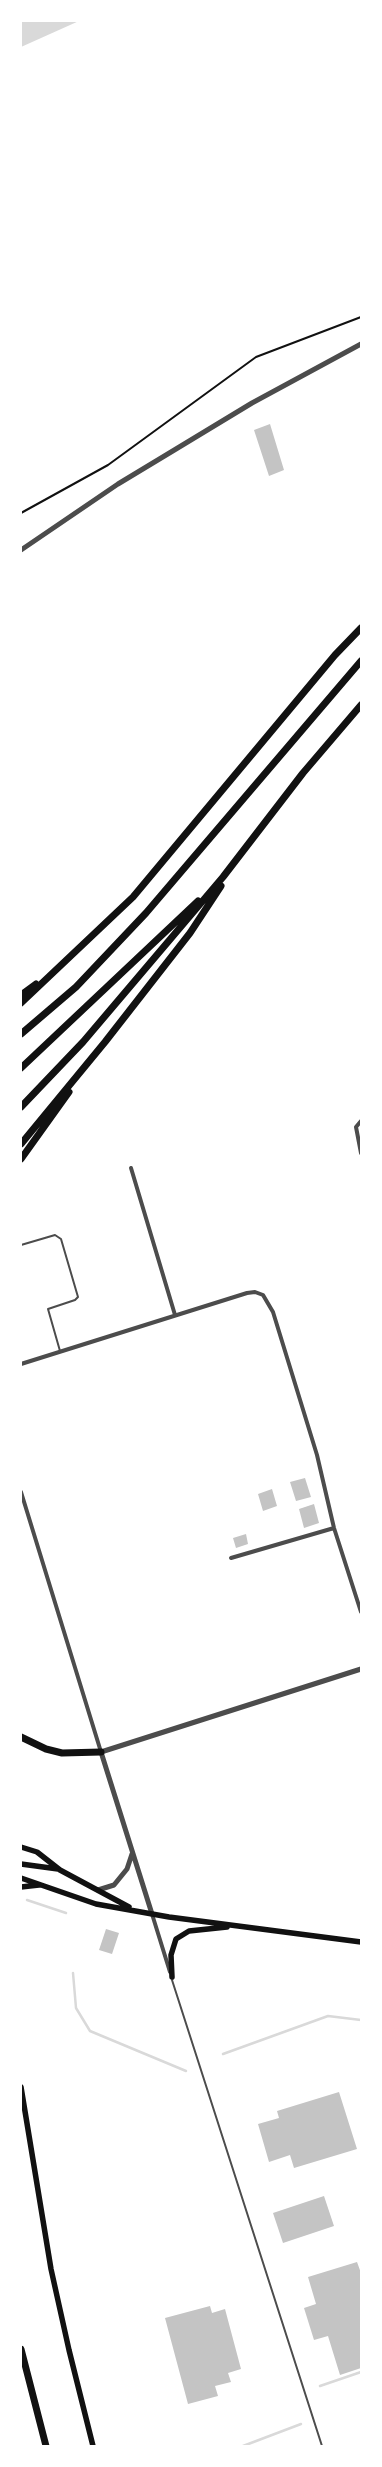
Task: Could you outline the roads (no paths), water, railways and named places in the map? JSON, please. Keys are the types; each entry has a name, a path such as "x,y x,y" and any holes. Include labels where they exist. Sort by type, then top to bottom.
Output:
{"highway":[{"path":"21,1003 133,897 335,656 361,628"},
{"path":"21,1034 76,987 146,913 361,661"},
{"path":"21,1106 83,1042 223,877 303,773 361,705"},
{"path":"21,1144 105,1042 190,933 257,831"},
{"path":"21,1068 223,877"},
{"path":"21,995 61,967"},
{"path":"21,1159 105,1042"},
{"path":"21,1737 46,1749 62,1752 101,1752"},
{"path":"21,2348 46,2446"}],"main road":[{"path":"21,1847 37,1852 60,1870 133,1909"},
{"path":"21,1864 60,1870"},
{"path":"21,1878 94,1904 133,1909 152,1914 361,1942"},
{"path":"21,1887 46,1886"},
{"path":"172,1977 171,1955 176,1939 189,1931 241,1926"},
{"path":"21,2087 52,2269 69,2350 93,2446"}],"street":[{"path":"21,550 118,484 252,403 361,344"},
{"path":"361,1121 356,1127 361,1152"},
{"path":"131,1168 175,1315"},
{"path":"21,1364 247,1293 255,1292 263,1295 272,1312 317,1455 334,1528 361,1612"},
{"path":"21,1492 132,1854 172,1977"},
{"path":"231,1558 334,1528"},
{"path":"101,1752 361,1669"},
{"path":"98,1890 114,1885 128,1869 132,1854"}],"lane":[{"path":"21,1245 58,1235 78,1297 76,1300 48,1309 60,1351"},
{"path":"172,1977 322,2446"}],"waterway":[{"path":"27,1900 66,1913"},
{"path":"73,1973 76,2008 90,2031 186,2071"},
{"path":"223,2054 328,2016 361,2020"},
{"path":"320,2386 361,2372"},
{"path":"243,2446 301,2424"}]}
